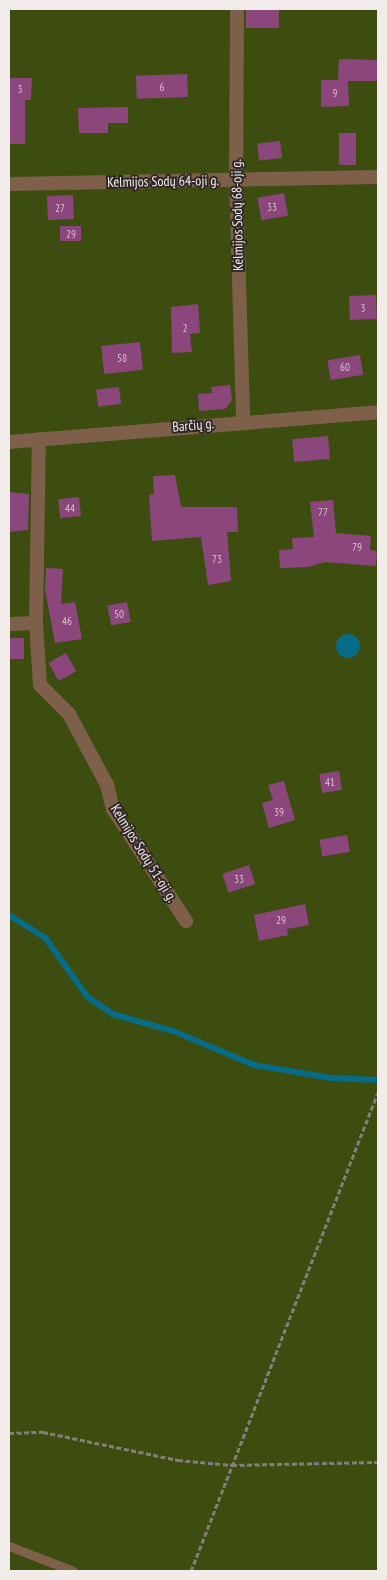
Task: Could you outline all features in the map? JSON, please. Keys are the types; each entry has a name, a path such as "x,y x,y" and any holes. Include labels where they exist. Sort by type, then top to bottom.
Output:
{"street":[{"name":"Kelmijos Sodų 68-oji g.","path":"237,9 236,179 243,421"},
{"name":"Kelmijos Sodų 64-oji g.","path":"9,184 378,177"},
{"name":"Barčių g.","path":"9,442 243,421 378,412"},
{"name":"Kelmijos Sodų 51-oji g.","path":"39,439 36,623 40,685 70,714 107,785 113,809 186,921"},
{"path":"9,624 36,623"}],"lane":[{"path":"9,1546 73,1571"}],"path":[{"path":"192,1571 378,1092"},
{"path":"9,1432 43,1432 178,1460 232,1465 378,1462"}],"green space":[{"path":"9,9 378,9 378,1571 9,1571"}],"water":[{"path":"348,634 357,637 360,646 357,655 348,658 339,655 336,646 339,637"}],"building":[{"path":"246,9 279,9 279,28 246,28"},
{"path":"339,59 378,60 378,81 348,81 349,106 321,107 321,80 338,80"},
{"path":"187,74 188,97 137,99 136,76"},
{"path":"9,78 32,78 31,100 25,100 25,144 9,144"},
{"path":"128,107 128,123 108,123 108,133 79,133 78,108"},
{"path":"339,133 356,133 356,165 339,165"},
{"path":"280,141 282,158 259,161 257,144"},
{"path":"284,193 288,216 261,220 257,198"},
{"path":"73,195 74,219 48,220 47,196"},
{"path":"60,226 81,226 81,241 60,241"},
{"path":"376,295 377,319 350,320 349,296"},
{"path":"198,304 200,333 190,334 192,352 172,353 171,307"},
{"path":"140,342 143,370 104,374 101,346"},
{"path":"360,355 363,375 331,380 327,360"},
{"path":"230,385 232,400 225,409 199,411 198,394 212,393 211,387"},
{"path":"119,387 121,404 98,407 96,390"},
{"path":"328,436 330,459 294,462 292,439"},
{"path":"175,475 181,507 237,507 238,532 227,532 231,581 208,585 201,537 152,541 149,495 154,494 153,476"},
{"path":"9,492 29,494 28,530 9,532"},
{"path":"79,497 81,516 60,518 58,499"},
{"path":"333,500 336,533 371,536 370,550 377,551 376,566 325,562 308,567 280,568 279,550 293,549 292,538 314,537 310,502"},
{"path":"46,568 63,569 61,604 75,602 82,639 55,643 45,590"},
{"path":"127,602 131,622 111,625 107,606"},
{"path":"9,638 24,638 24,659 9,659"},
{"path":"66,653 76,671 59,681 49,663"},
{"path":"339,771 342,790 322,793 319,774"},
{"path":"284,781 295,820 269,828 262,803 273,800 268,785"},
{"path":"347,835 350,852 322,857 319,840"},
{"path":"249,865 255,884 229,893 222,874"},
{"path":"305,904 309,925 287,929 288,935 259,941 254,915"}],"waterway":[{"path":"9,915 46,938 88,997 113,1014 176,1032 254,1065 332,1078 378,1080"}]}
